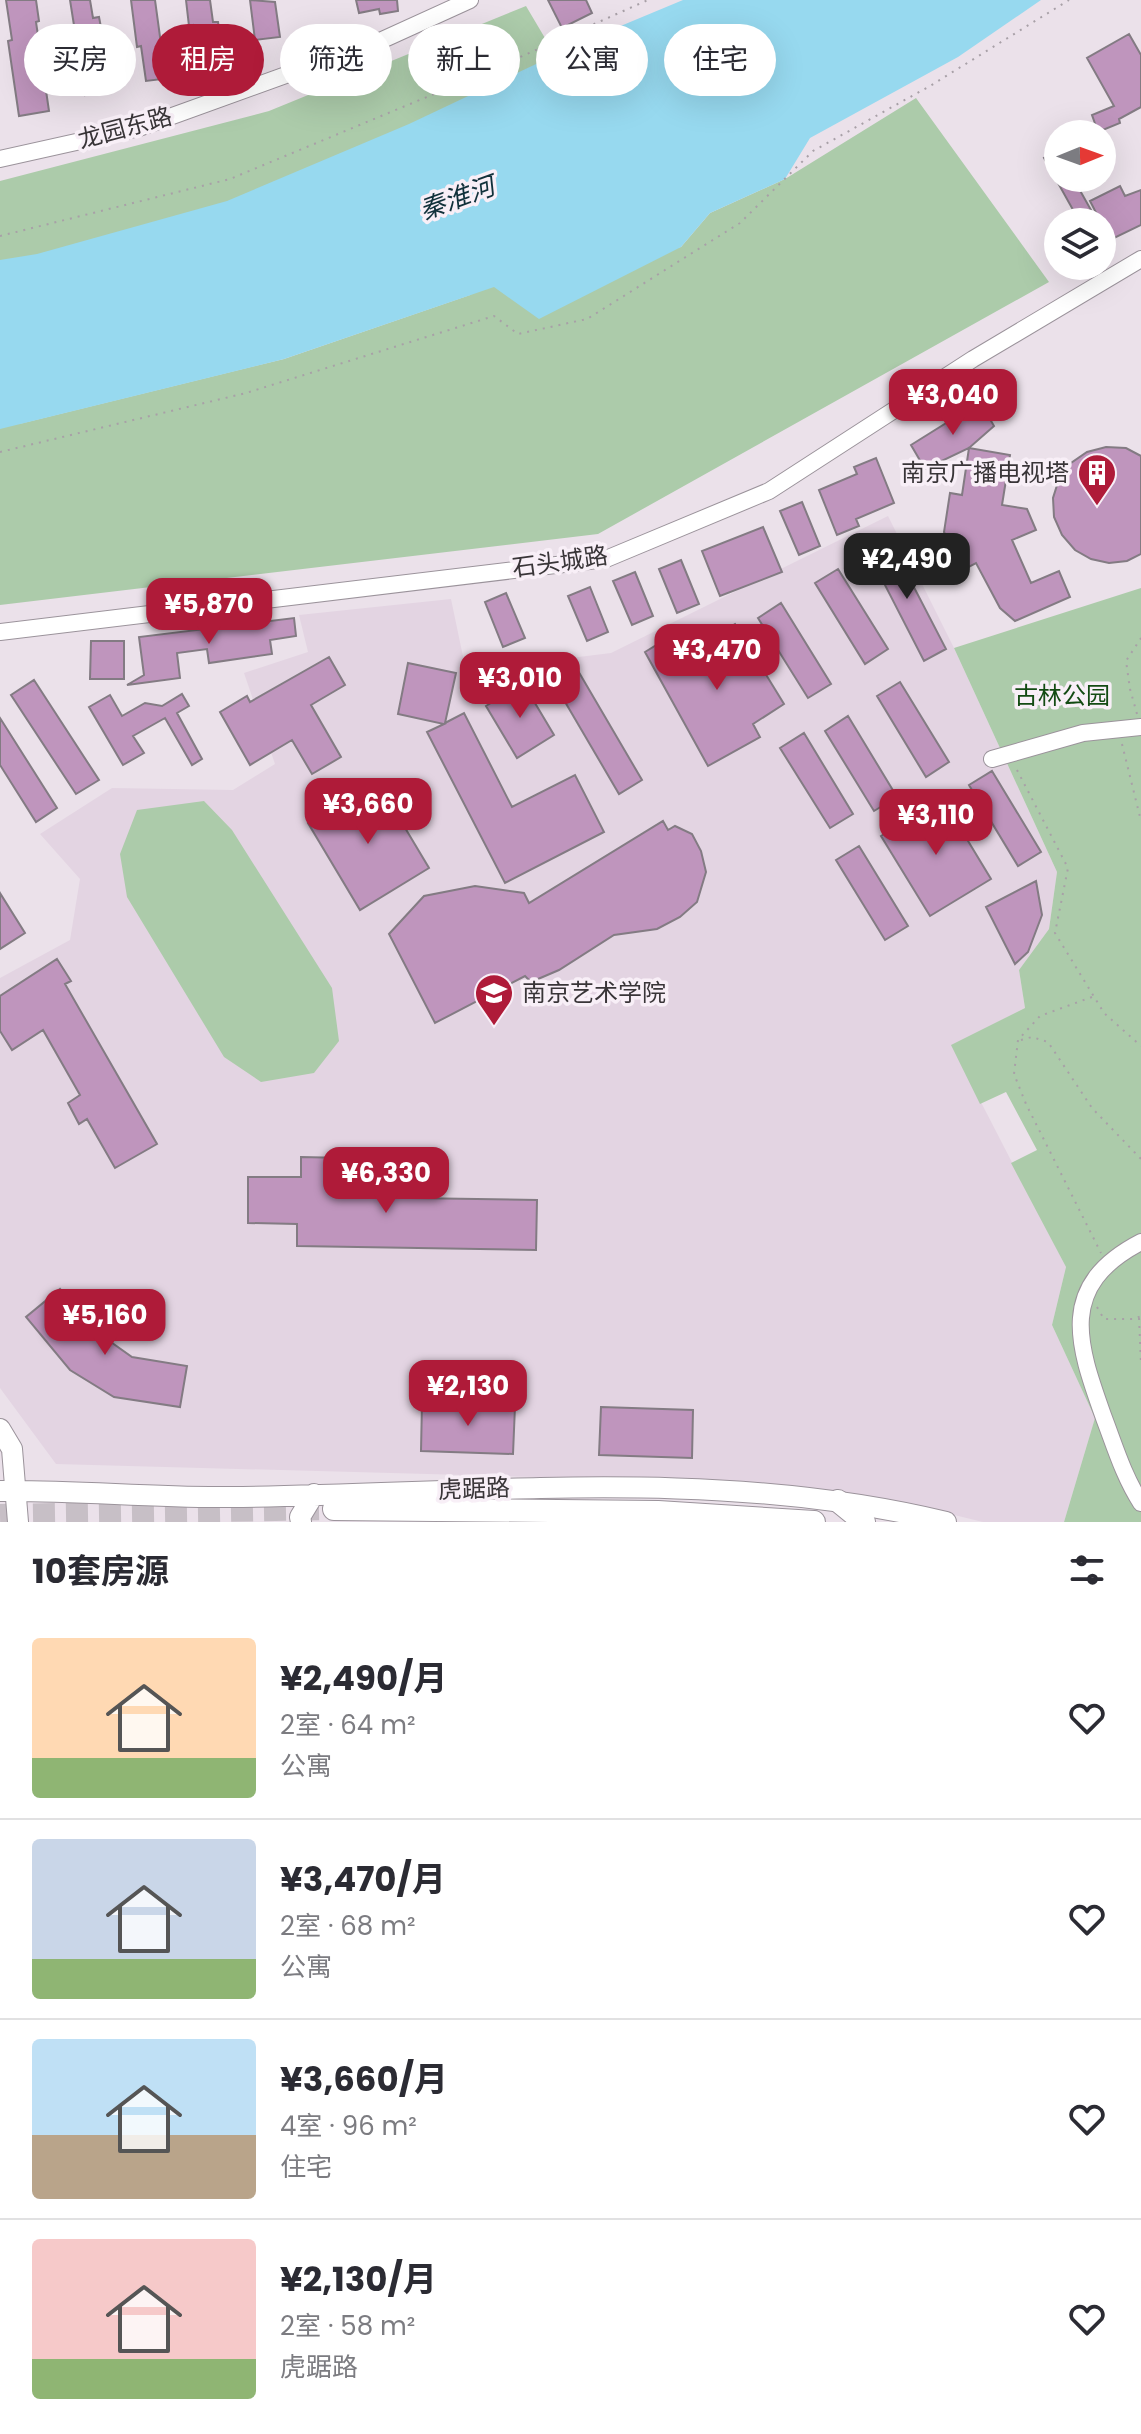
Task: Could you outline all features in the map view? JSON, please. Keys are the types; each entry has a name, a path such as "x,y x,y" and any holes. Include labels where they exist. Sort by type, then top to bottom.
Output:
{"highway":[{"path":"838,1501 864,1522"},
{"path":"334,1509 658,1512 814,1522"}],"main road":[{"path":"0,1429 12,1449 5,1487 18,1522"},
{"name":"虎踞路","path":"5,1487 229,1497 581,1485 733,1489 838,1501 946,1522"},
{"path":"301,1522 300,1517 314,1494"}],"street":[{"name":"龙园东路","path":"0,159 139,128 380,41 470,0"},
{"name":"石头城路","path":"0,632 606,559 769,491 973,359 1141,259"},
{"path":"1000,757 1083,733 1141,726"},
{"path":"1141,1242 1108,1266 1093,1284 1087,1292 1078,1326 1082,1350 1121,1463 1141,1503"}],"path":[{"path":"0,236 19,234 230,179 482,74 648,0"},
{"path":"0,452 246,393 494,316 518,334 587,319 740,223 813,151 930,86 1069,0"},
{"path":"1141,638 1126,661 1141,726"},
{"path":"1136,709 1141,706"},
{"path":"1118,727 1141,821"},
{"path":"1000,757 1068,868 1055,933 1104,1013 1141,1046"},
{"path":"1093,996 1040,1016 1018,1040 1014,1074 1108,1266"},
{"path":"1018,1040 1032,1037 1048,1042 1092,1108 1141,1159"},
{"path":"1093,1284 1097,1306 1104,1319 1134,1319 1140,1316 1141,1363"}],"shaded area":[{"name":"南京艺术学院","path":"888,516 954,648 1057,872 1049,929 1019,970 1025,1008 952,1046 1066,1267 1052,1325 1095,1418 1064,1522 983,1522 913,1505 722,1482 56,1464 0,1388 0,978 70,940 80,879 40,834 112,788 233,790 275,764 244,673 308,652 299,615 451,599 466,671 611,653"}],"green space":[{"path":"526,6 537,24 536,96 544,96 494,286 681,247 710,213 785,179 916,98 1044,275 1044,280 1049,282 598,534 0,605 0,181 269,111 306,96 392,96 392,61 408,54 408,96 520,96 520,24 482,24","holes":["473,294 284,359 19,424"]},
{"name":"古林公园","path":"1141,588 1141,1522 1064,1522 1095,1418 1052,1325 1066,1267 1011,1163 1037,1150 1006,1092 980,1104 951,1045 1025,1008 1019,970 1049,929 1057,872 954,648"},
{"path":"204,801 232,830 332,988 339,1041 314,1073 261,1082 224,1057 127,897 120,854 137,810"}],"water":[{"name":"秦淮河","path":"683,0 1041,0 958,57 810,138 785,179 710,213 681,247 539,319 494,287 284,359 0,429 0,260 37,254 227,201 468,96 520,96 520,72 536,64 536,96 648,96 648,24 625,24"}],"building":[{"path":"6,0 36,0 39,21 36,24 24,24 24,96 47,96 49,111 19,116 8,41 12,40"},
{"path":"70,0 90,0 93,18 99,17 100,24 74,24"},
{"path":"131,0 155,0 158,24 152,24 152,80 146,81"},
{"path":"186,0 210,0 213,22 218,24 189,24"},
{"path":"250,0 275,2 280,37 264,39 264,24 253,24"},
{"path":"356,0 397,0 398,11 380,14 379,9 359,13"},
{"path":"548,0 586,0 592,13 570,24 560,24"},
{"path":"1129,34 1141,55 1141,107 1119,119 1120,123 1116,125 1116,120 1094,120 1092,115 1114,106 1087,58"},
{"path":"1120,186 1125,196 1141,190 1141,225 1116,237 1116,208 1094,208 1090,201 1108,192 1116,192"},
{"path":"1063,192 1081,192 1090,208 1072,208"},
{"path":"980,402 994,426 969,448 925,469 911,445"},
{"name":"南京广播电视塔","path":"1106,447 1126,448 1141,456 1141,554 1127,561 1109,563 1091,559 1075,550 1062,535 1054,517 1053,498 1059,479 1071,463 1087,452"},
{"path":"969,448 1010,455 1002,505 1027,509 1036,530 1012,540 1031,583 1059,571 1070,597 1015,621 1000,608 976,563 963,570 944,532 950,493 962,495"},
{"path":"876,458 894,503 856,519 859,526 837,535 819,490 857,474 854,467"},
{"path":"802,502 820,546 799,555 780,511"},
{"path":"763,527 782,572 720,596 702,551"},
{"path":"890,541 946,649 924,661 868,552"},
{"path":"681,560 699,604 677,613 659,569"},
{"path":"838,569 888,649 865,664 815,583"},
{"path":"635,572 653,616 632,625 613,581"},
{"path":"590,587 608,632 587,641 568,596"},
{"path":"506,593 525,638 503,647 485,602"},
{"path":"781,603 831,684 808,698 758,618"},
{"path":"294,618 296,636 270,640 272,654 209,663 207,649 177,653 180,678 127,685 144,675 139,637"},
{"path":"735,624 784,704 753,724 760,737 708,766 645,652 663,641 674,660"},
{"path":"91,641 124,641 124,679 90,679"},
{"path":"329,657 345,685 311,705 341,757 312,774 292,740 250,765 220,712 247,696 250,702"},
{"path":"408,663 456,673 445,723 464,713 512,807 575,775 604,832 505,883 427,732 444,724 398,714"},
{"path":"577,669 642,780 619,794 554,683"},
{"path":"34,680 99,780 76,794 11,695"},
{"path":"900,682 949,762 926,777 877,696"},
{"path":"523,683 554,735 517,758 486,706"},
{"path":"182,694 189,706 177,713 202,759 192,765 165,718 133,736 144,753 123,765 89,707 110,695 122,716 145,703 162,706"},
{"path":"848,716 897,797 874,811 825,731"},
{"path":"0,718 57,808 36,822 0,765"},
{"path":"804,733 853,814 830,828 780,748"},
{"path":"992,771 1041,852 1018,866 969,785"},
{"path":"377,781 429,868 360,910 308,823"},
{"path":"942,798 991,879 930,916 881,836"},
{"path":"663,821 668,830 675,826 692,834 701,851 706,872 697,902 680,917 657,929 614,935 559,970 531,982 525,976 435,1023 389,934 424,896 475,886 524,893 529,903"},
{"path":"859,846 908,926 885,940 836,860"},
{"path":"1036,881 1042,915 1028,952 1015,964 986,907"},
{"path":"0,893 25,933 0,949"},
{"path":"57,959 71,981 65,984 157,1144 115,1168 87,1119 79,1124 68,1103 80,1095 43,1030 12,1050 0,1031 0,996"},
{"path":"301,1157 345,1158 344,1197 537,1200 536,1250 297,1246 297,1224 248,1223 248,1177 301,1177"},
{"path":"60,1289 94,1330 132,1357 187,1366 180,1407 114,1397 70,1370 26,1317"},
{"path":"422,1403 515,1406 513,1454 421,1451"},
{"path":"601,1407 693,1410 692,1458 599,1455"}],"tunnel":[{"path":"0,1515 334,1509"}],"place":[{"name":"南京广播电视塔","path":"1097,507"},
{"name":"南京艺术学院","path":"494,1027"}]}
